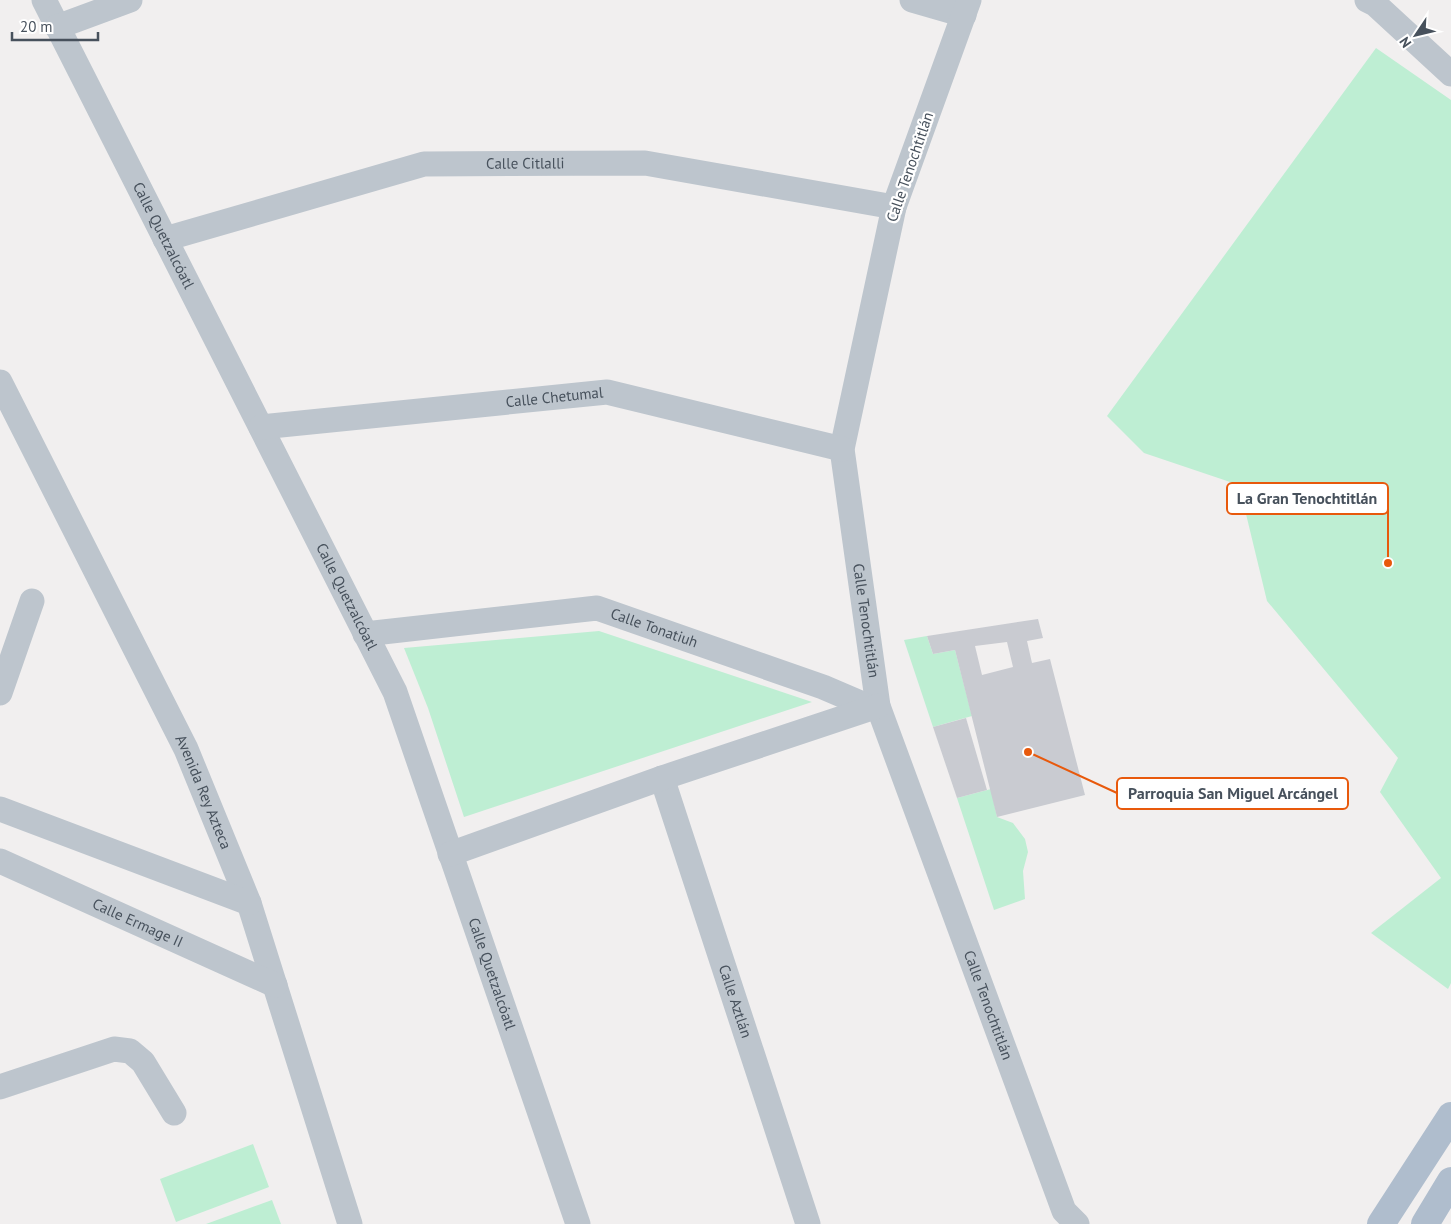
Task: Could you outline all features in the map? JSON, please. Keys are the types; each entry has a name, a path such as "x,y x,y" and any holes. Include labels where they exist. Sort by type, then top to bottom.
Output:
{"main road":[{"path":"1381,1224 1451,1116"},
{"path":"1425,1224 1451,1181"}],"street":[{"name":"Calle Quetzalcóatl","path":"44,0 395,692 578,1224"},
{"path":"57,27 130,0"},
{"path":"912,0 967,7"},
{"path":"1367,0 1375,4 1451,74"},
{"name":"Calle Tenochtitlán","path":"967,7 894,207 842,449 875,707 1064,1211 1077,1224"},
{"name":"Calle Citlalli","path":"165,238 424,164 645,163 894,207"},
{"name":"Avenida Rey Azteca","path":"0,382 11,421 186,749 249,903 350,1224"},
{"name":"Calle Chetumal","path":"261,427 607,392 842,449"},
{"path":"0,693 32,601"},
{"name":"Calle Tonatiuh","path":"365,634 597,608 875,707"},
{"path":"450,854 662,778 875,707"},
{"name":"Calle Aztlán","path":"662,778 808,1224"},
{"path":"0,809 249,903"},
{"name":"Calle Ermage II","path":"0,861 275,986"},
{"path":"0,1087 114,1049 130,1051 143,1062 174,1113"}],"green space":[{"path":"1376,48 1451,100 1451,983 1448,989 1371,933 1441,878 1380,792 1398,758 1267,601 1239,485 1144,453 1107,416"},
{"path":"599,631 812,702 464,817 428,708 404,648"},
{"path":"927,636 933,654 955,650 972,716 933,727 904,640"},
{"path":"991,789 997,817 1013,823 1025,839 1028,852 1023,871 1025,899 994,910 957,798"},
{"path":"253,1144 269,1187 176,1222 160,1179"},
{"path":"272,1200 281,1224 206,1224"}],"building":[{"path":"1038,619 1043,638 1027,641 1032,663 1050,659 1085,795 997,817 955,650 933,654 927,636","holes":["1007,642 1013,667 982,675 975,646"]},
{"path":"966,718 987,790 957,798 933,727"}],"place":[{"name":"La Gran Tenochtitlán","path":"1388,563"},
{"name":"Parroquia San Miguel Arcángel","path":"1028,752"}]}
